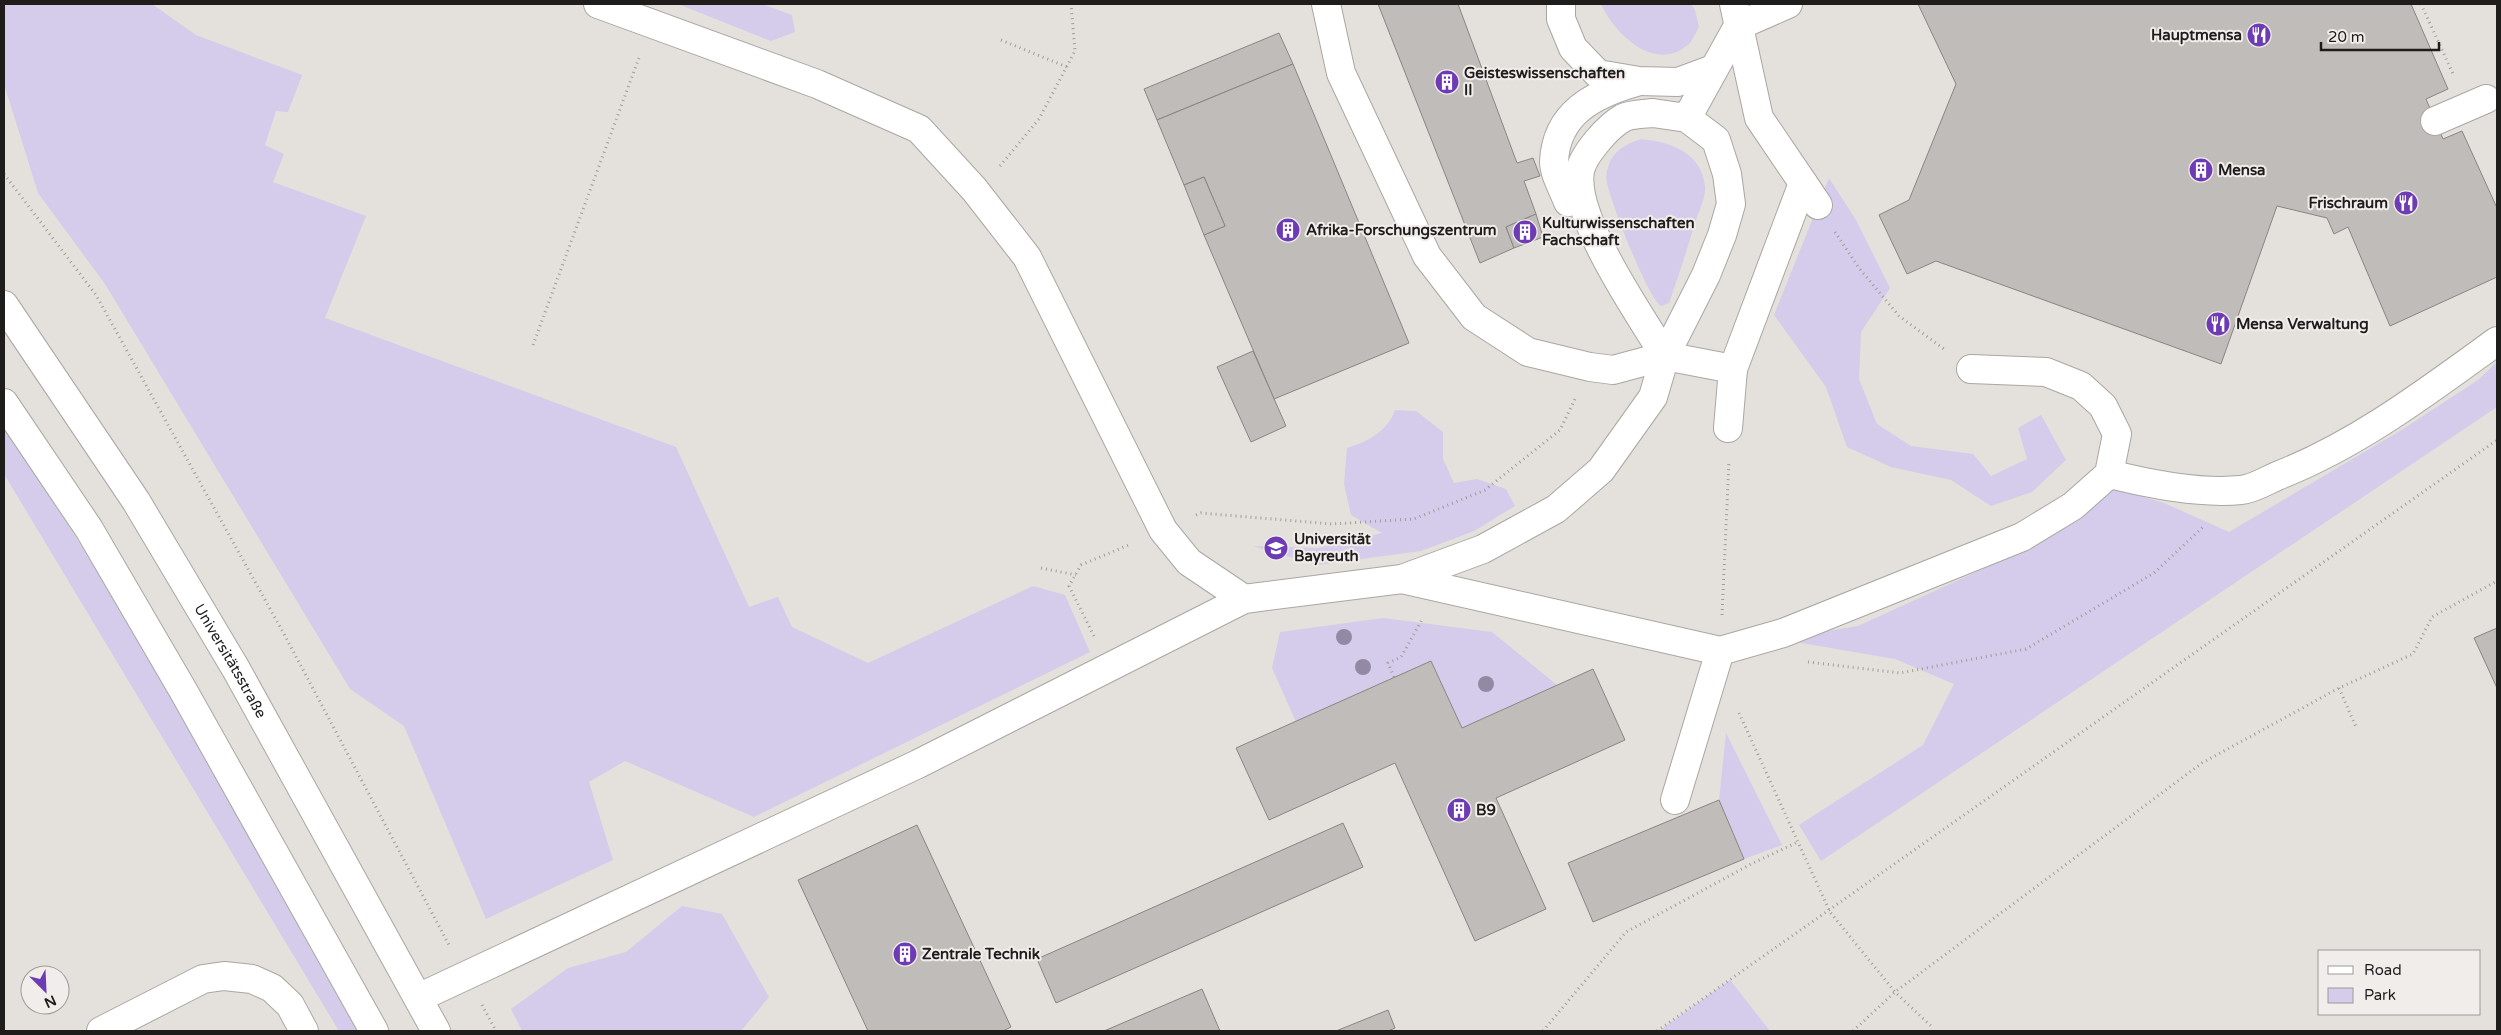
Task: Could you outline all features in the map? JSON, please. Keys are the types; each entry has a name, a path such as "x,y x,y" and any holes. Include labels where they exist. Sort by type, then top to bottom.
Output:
{"street":[{"path":"598,4 656,14 919,129 974,189 1028,256 1163,530 1189,562 1244,599"},
{"path":"1326,4 1341,73 1427,256 1474,317 1528,352 1590,366 1612,370 1665,356 1733,369"},
{"path":"1561,4 1561,19 1573,48 1598,74 1639,81 1678,82 1712,69"},
{"path":"1736,15 1788,4"},
{"path":"1687,118 1712,69 1736,15"},
{"path":"1728,428 1733,369 1810,194 1759,118 1736,15"},
{"path":"1568,202 1546,166 1560,133 1579,108 1606,91 1639,81"},
{"path":"2435,121 2477,103"},
{"path":"418,998 918,764 1244,599 1402,579 1483,549 1556,509 1600,470 1652,397 1665,356 1706,275 1722,235 1731,204 1727,174 1716,140 1687,118 1652,112 1623,118 1598,139 1580,170 1583,200 1597,242 1665,356"},
{"name":"Universitätsstraße","path":"4,305 136,501 236,669 436,1031"},
{"path":"2109,474 2183,488 2243,490 2301,467 2374,426 2434,387 2497,340"},
{"path":"1402,579 1720,651 1783,633 2022,537 2073,506 2109,474 2117,434 2103,406 2082,386 2046,372 1971,369"},
{"path":"4,403 89,529 184,692 374,1031"},
{"path":"1675,800 1720,651"},
{"path":"101,1031 203,979 224,976 252,979 272,988 290,1005 304,1031"}],"path":[{"path":"974,189 999,166 1039,118 1067,67 1075,51 1071,4"},
{"path":"2421,4 2477,103"},
{"path":"533,345 656,14"},
{"path":"1001,40 1067,67"},
{"path":"4,174 96,296 284,634 496,1031"},
{"path":"1810,194 1858,268 1899,316 1971,369"},
{"path":"1109,668 1070,586 1081,566 1201,513 1332,524 1414,519 1485,490 1560,430 1590,366"},
{"path":"1722,599 1728,428"},
{"path":"1657,1031 1830,912 2497,440"},
{"path":"1806,662 1900,673 2026,649 2154,573 2243,490"},
{"path":"1041,568 1076,575"},
{"path":"1853,1031 1895,992 2202,763 2339,688 2413,654 2432,617 2497,582"},
{"path":"1394,677 1388,663 1401,657 1410,643 1418,629 1435,587"},
{"path":"2339,688 2356,727"},
{"path":"1736,707 1830,912 1895,992 1933,1028"},
{"path":"1544,1031 1626,932 1753,863 1798,842"}],"green space":[{"path":"4,4 152,4 196,35 302,75 288,112 276,111 265,145 284,154 273,182 366,216 325,318 676,447 749,607 778,597 792,627 868,663 1033,586 1065,595 1090,652 754,817 625,761 589,782 613,860 486,919 404,726 350,689 105,284 38,193 4,84"},
{"path":"678,4 762,4 792,15 795,32 771,41"},
{"path":"1601,4 1691,4 1695,10 1699,27 1689,44 1676,52 1663,55 1650,52 1626,38 1607,16"},
{"path":"1641,139 1673,146 1691,157 1703,175 1705,187 1703,201 1669,303 1661,306 1647,285 1630,248 1610,194 1606,175 1610,162 1616,153 1630,143"},
{"path":"1829,178 1856,220 1890,288 1861,332 1859,379 1877,424 1911,446 1973,454 1991,476 2027,459 2018,428 2041,415 2066,460 2032,492 1991,506 1951,480 1891,467 1847,447 1826,387 1774,315"},
{"path":"2497,362 2497,407 1821,861 1799,825 1923,745 1954,684 1895,659 1778,639 1858,626 2033,546 2077,521 2108,486 2164,503 2229,532 2400,431 2478,380"},
{"path":"1395,410 1416,411 1443,432 1443,459 1454,483 1477,479 1506,489 1515,506 1474,531 1421,551 1317,565 1253,546 1318,548 1382,533 1351,515 1344,484 1347,448 1376,435 1387,424"},
{"path":"4,424 173,691 242,824 359,1031 339,1031 4,474"},
{"path":"1383,618 1492,632 1557,685 1462,728 1431,661 1296,722 1272,668 1280,632"},
{"path":"1726,733 1782,845 1744,859 1719,800"},
{"path":"682,906 722,914 769,997 741,1031 522,1031 511,1009 568,968 626,952"},
{"path":"1730,980 1770,1031 1659,1031"}],"building":[{"name":"Geisteswissenschaften II","path":"1378,4 1458,4 1517,163 1533,158 1540,176 1524,181 1536,214 1506,227 1514,248 1480,263"},
{"name":"Mensa","path":"1918,4 2411,4 2448,89 2426,99 2443,139 2462,131 2497,208 2497,277 2390,326 2348,227 2334,234 2327,218 2277,206 2221,364 1936,261 1907,274 1879,215 1909,200 1956,84"},
{"path":"1279,33 1293,64 1157,120 1144,89"},
{"name":"Afrika-Forschungszentrum","path":"1293,64 1409,343 1274,399 1204,235 1225,226 1204,177 1184,185 1157,120"},
{"path":"1204,177 1225,226 1204,235 1184,185"},
{"name":"Kulturwissenschaften Fachschaft","path":"1536,214 1543,237 1514,248 1506,227"},
{"path":"1253,351 1286,426 1251,442 1217,367"},
{"path":"2497,628 2497,688 2474,638"},
{"name":"B9","path":"1431,661 1462,728 1593,669 1625,740 1496,798 1546,909 1475,941 1395,763 1269,820 1236,748"},
{"path":"1719,800 1744,859 1593,922 1568,863"},
{"path":"1343,823 1363,867 1056,1003 1037,959"},
{"name":"Zentrale Technik","path":"917,825 1011,1027 1003,1031 868,1031 798,880"},
{"path":"1202,989 1220,1031 1104,1031"},
{"path":"1388,1010 1395,1028 1388,1031 1336,1031"}],"place":[{"name":"Hauptmensa","path":"2259,35"},
{"name":"Geisteswissenschaften II","path":"1447,82"},
{"name":"Mensa","path":"2201,170"},
{"name":"Frischraum","path":"2406,203"},
{"name":"Afrika-Forschungszentrum","path":"1288,230"},
{"name":"Kulturwissenschaften Fachschaft","path":"1525,232"},
{"name":"Mensa Verwaltung","path":"2218,324"},
{"name":"Universität Bayreuth","path":"1276,548"},
{"name":"B9","path":"1459,810"},
{"name":"Zentrale Technik","path":"905,954"}]}
